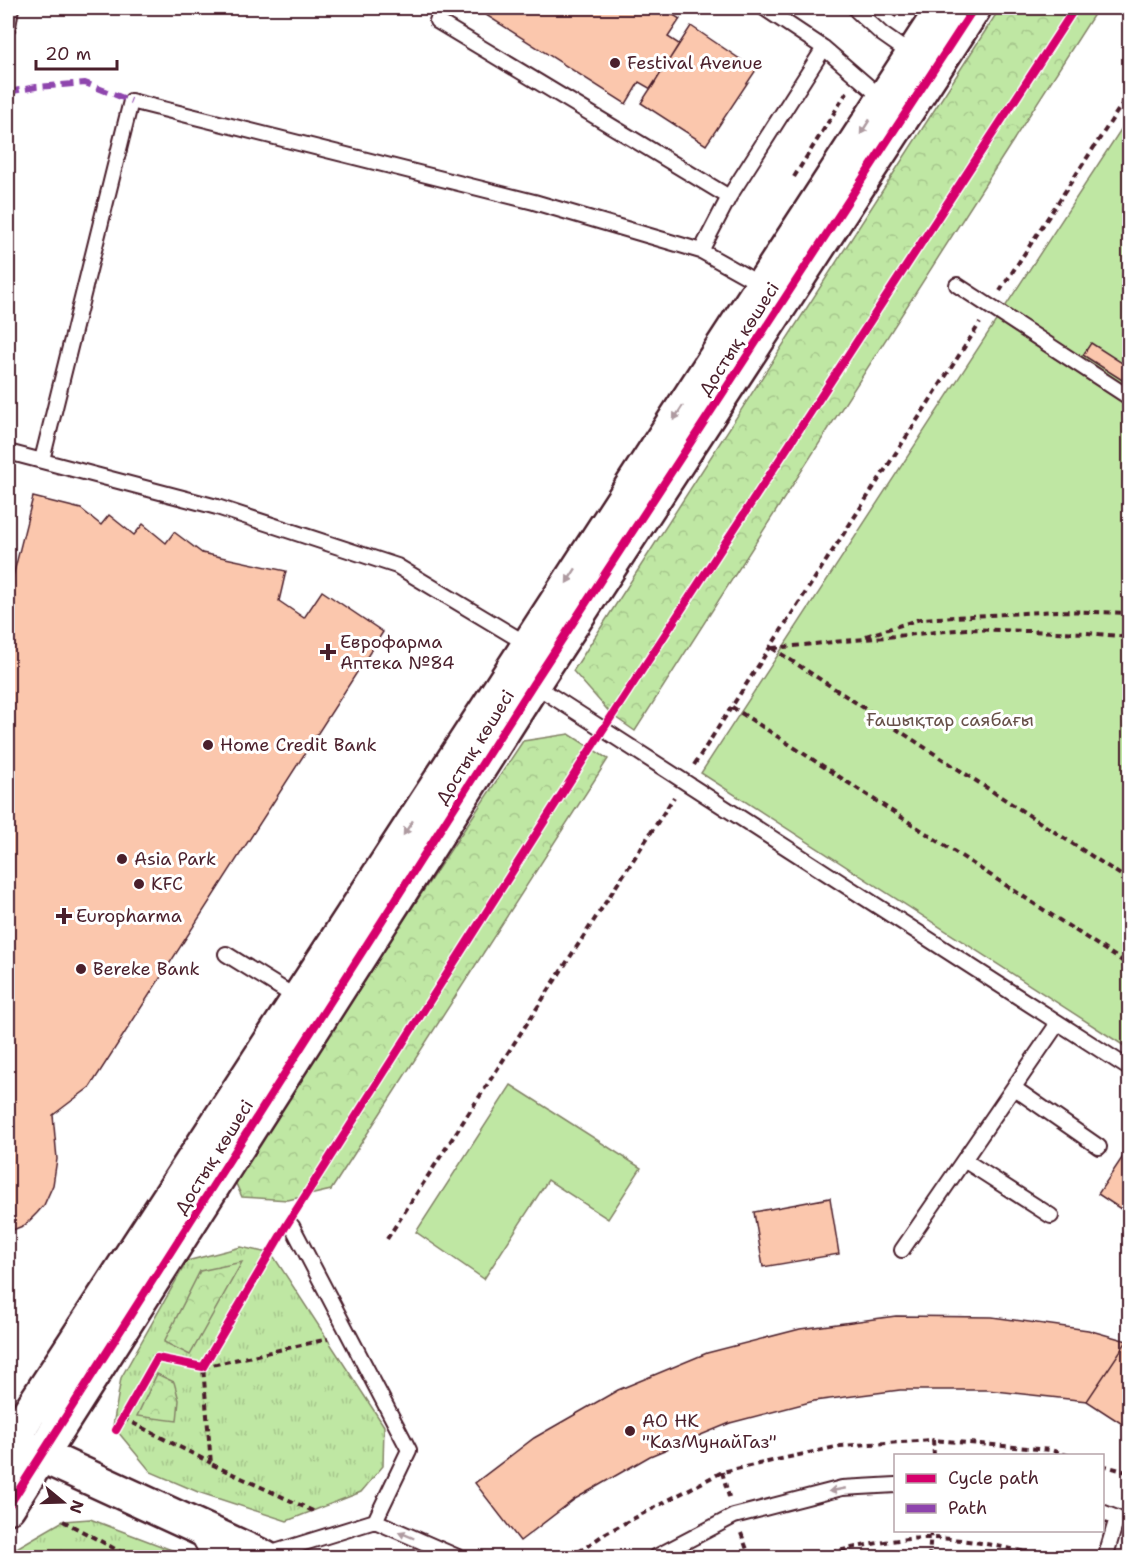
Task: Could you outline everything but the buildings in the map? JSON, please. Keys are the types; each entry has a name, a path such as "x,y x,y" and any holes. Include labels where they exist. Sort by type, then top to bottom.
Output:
{"street":[{"name":"Достық көшесі","path":"8,1507 533,684 894,106 912,55 943,8"},
{"name":"Достық көшесі","path":"8,1442 762,285 894,106 974,8"},
{"path":"8,1442 264,1557"}],"lane":[{"path":"8,27 11,8"},
{"path":"764,8 824,48 894,106"},
{"path":"858,8 858,11 882,34 912,55"},
{"path":"436,21 729,197"},
{"path":"701,251 729,197 824,48"},
{"path":"42,460 131,101 534,202 701,251 762,285"},
{"path":"957,285 1130,398"},
{"path":"8,452 217,507 397,566 527,644"},
{"path":"533,684 1130,1070"},
{"path":"226,954 297,998"},
{"path":"902,1250 1058,1023"},
{"path":"1014,1088 1099,1147"},
{"path":"964,1160 1052,1216"},
{"path":"292,1226 409,1450 375,1521"},
{"path":"654,1557 734,1516 842,1488 894,1485"},
{"path":"1104,1513 1117,1518 1105,1557"},
{"path":"264,1557 375,1521 460,1557"},
{"path":"192,1524 210,1557"}],"path":[{"path":"387,1239 1130,92"},
{"path":"857,639 920,619 1058,611 1130,613"},
{"path":"1130,637 967,629 772,648 1130,881"},
{"path":"732,707 1130,966"},
{"path":"191,1365 203,1367 349,1334"},
{"path":"209,1357 203,1367 211,1464"},
{"path":"128,1408 121,1421 312,1511"},
{"path":"933,1440 934,1454"},
{"path":"570,1557 606,1533 722,1472 840,1446 933,1440 1051,1450 1066,1454"},
{"path":"1104,1466 1130,1473"},
{"path":"58,1530 64,1519 132,1557"},
{"path":"929,1557 931,1532"},
{"path":"810,1557 845,1549 931,1538 984,1543 1038,1555 1038,1557"}],"green space":[{"path":"1000,8 1098,8 635,731 612,715 573,671"},
{"name":"Ғашықтар саябағы","path":"1129,117 1129,1049 701,773"},
{"path":"569,734 608,759 331,1190 288,1200 242,1197 233,1177 523,741"},
{"path":"511,1085 641,1168 608,1219 548,1180 484,1279 416,1232"},
{"path":"241,1247 272,1254 384,1426 383,1466 361,1492 287,1521 198,1492 151,1472 113,1426 121,1378 187,1261"},
{"path":"242,1262 190,1355 164,1342 200,1271"},
{"path":"157,1374 174,1382 179,1400 177,1421 137,1416"},
{"path":"90,1519 190,1557 8,1557 8,1553 63,1521"}],"marked path":[{"path":"8,92 85,83 131,101"}],"cycle path":[{"path":"8,1507 533,684 974,8"},
{"path":"116,1430 157,1358 203,1367 286,1226 602,731 1075,8"}],"place":[{"name":"Festival Avenue","path":"615,63"},
{"name":"Еврофарма Аптека №84","path":"328,652"},
{"name":"Home Credit Bank","path":"208,745"},
{"name":"Asia Park","path":"122,859"},
{"name":"KFC","path":"139,884"},
{"name":"Europharma","path":"64,916"},
{"name":"Bereke Bank","path":"81,969"},
{"name":"АО НК \"КазМунайГаз\"","path":"630,1431"}]}
